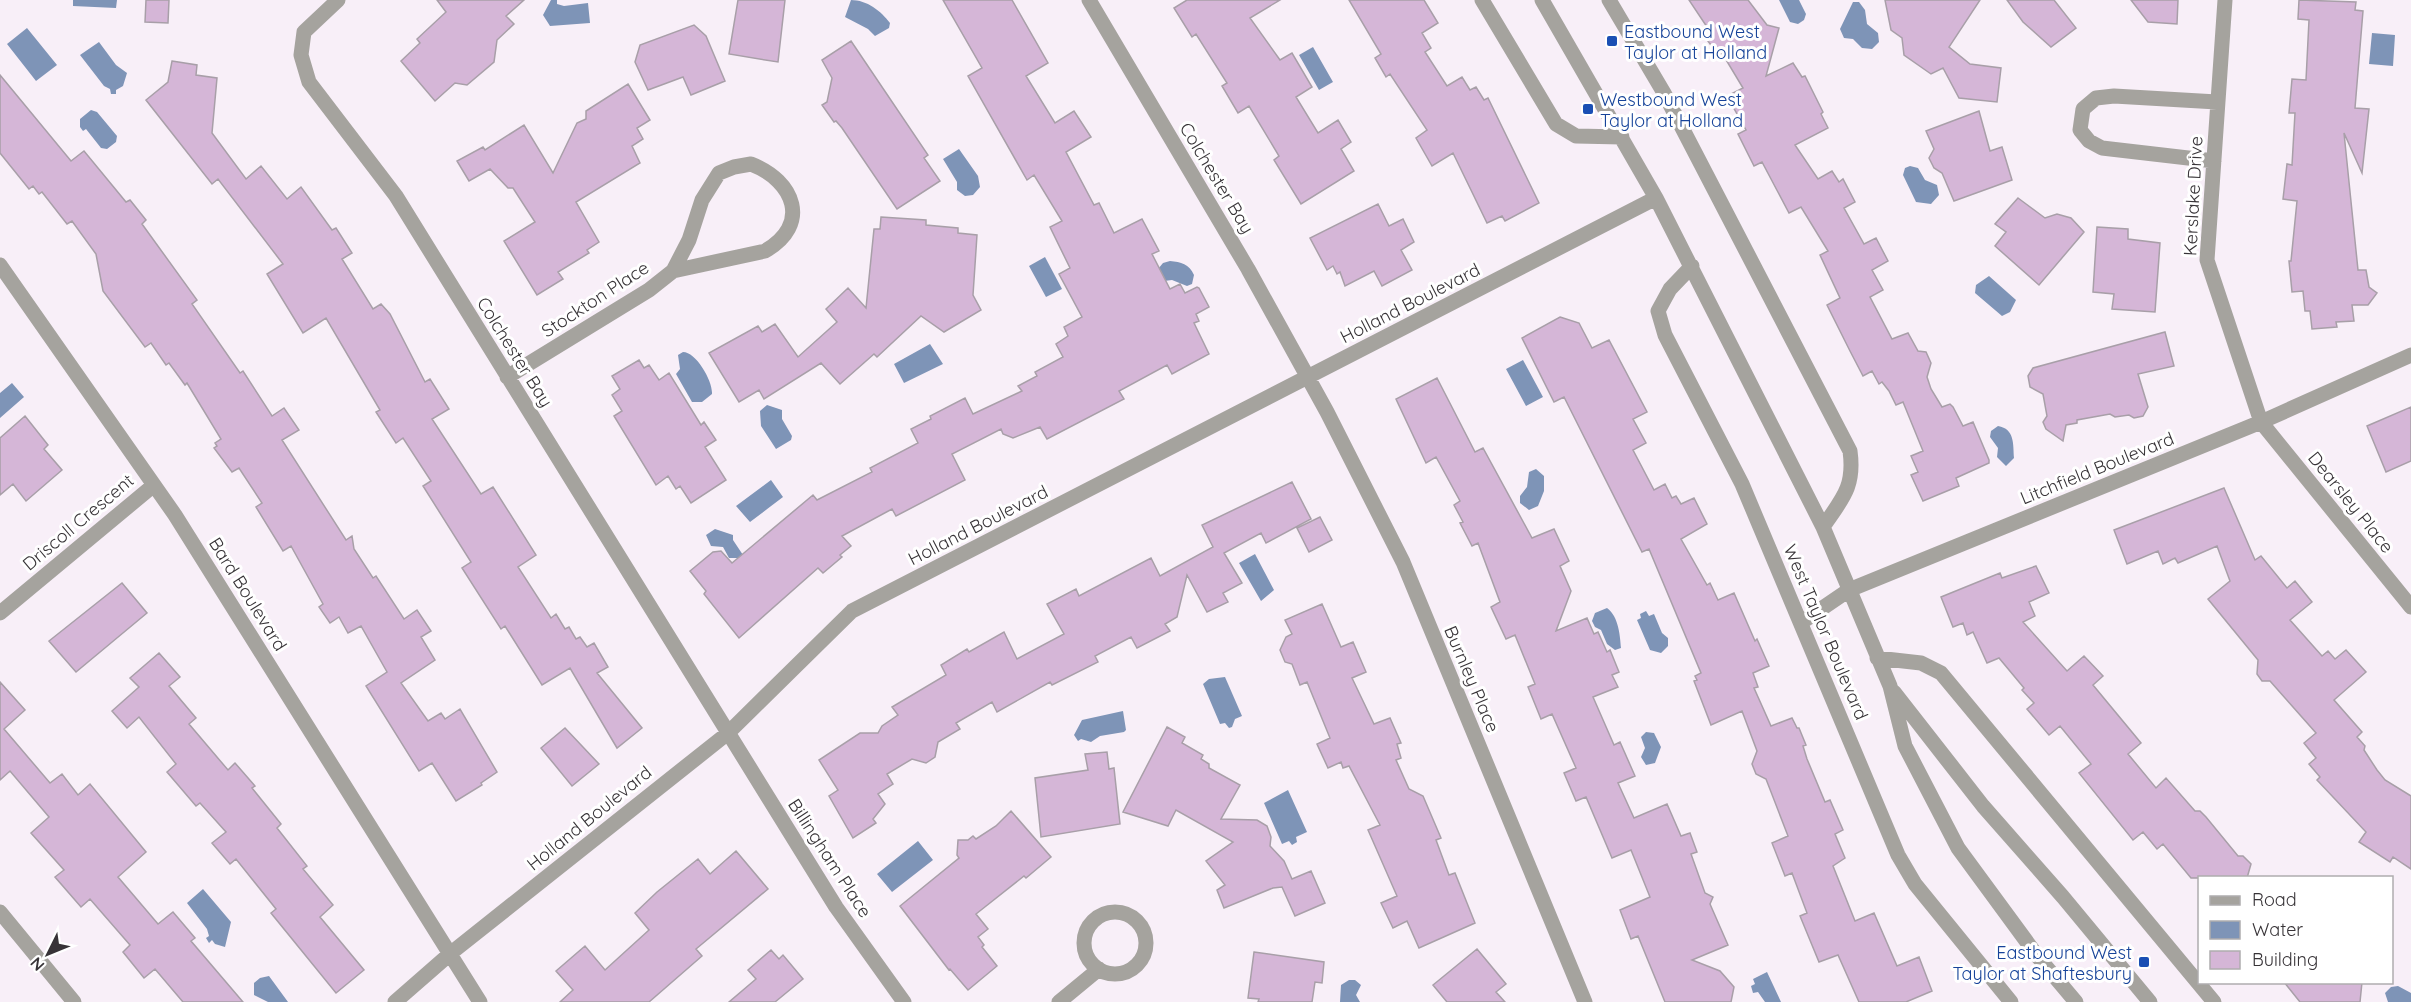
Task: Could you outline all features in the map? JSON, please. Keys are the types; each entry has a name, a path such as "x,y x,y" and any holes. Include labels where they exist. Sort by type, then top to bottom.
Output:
{"street":[{"name":"Colchester Bay","path":"338,0 304,32 301,55 309,82 396,196 728,733"},
{"name":"Colchester Bay","path":"1089,0 1248,269 1307,378"},
{"path":"1482,0 1556,124 1576,136 1622,137"},
{"name":"West Taylor Boulevard","path":"1542,0 1656,198 1823,527 1890,686 1905,746 1958,848 2038,957 2076,1002"},
{"path":"1609,0 1664,93 1850,451 1853,471 1850,483 1823,527"},
{"name":"Kerslake Drive","path":"2225,0 2207,260 2261,422"},
{"path":"2214,161 2102,148 2089,141 2080,130 2083,109 2096,98 2114,96 2217,102"},
{"name":"Stockton Place","path":"507,377 649,290 673,272 732,260 765,251 777,244 788,232 792,215 790,198 783,183 770,172 751,164 719,173 702,200 689,240 673,272"},
{"name":"Holland Boulevard","path":"395,1002 451,953 728,733 852,611 1656,198"},
{"name":"Bard Boulevard","path":"0,265 154,485 480,1002"},
{"name":"West Taylor Boulevard","path":"1692,266 1670,289 1658,311 1665,335 1742,484 1802,622 1898,855 1915,884 2011,1002"},
{"name":"Litchfield Boulevard","path":"1802,622 1849,590 2261,422 2411,355"},
{"name":"Burnley Place","path":"1307,378 1403,562 1585,1002"},
{"name":"Dearsley Place","path":"2261,422 2411,608"},
{"name":"Driscoll Crescent","path":"0,613 154,485"},
{"name":"West Taylor Boulevard","path":"1877,658 1921,663 1941,673 2198,983"},
{"name":"West Taylor Boulevard","path":"1890,686 1983,806 2063,897 2150,1002"},
{"name":"Billingham Place","path":"728,733 837,907 904,1002"},
{"path":"0,912 74,1002"},
{"path":"1107,914 1129,916 1144,932 1146,942 1144,955 1130,971 1109,974 1099,969 1086,953 1084,942 1090,925 1107,914"},
{"path":"1059,1002 1099,969"},
{"name":"West Taylor Boulevard","path":"2199,984 2214,1002"}],"water":[{"path":"73,0 117,0 116,8 73,6"},
{"path":"551,0 557,0 557,4 564,6 588,3 590,23 550,26 543,15"},
{"path":"851,0 863,2 878,10 890,23 889,28 875,36 868,29 845,17"},
{"path":"1779,0 1799,0 1806,14 1804,20 1798,24 1790,22"},
{"path":"1853,2 1859,2 1865,10 1867,24 1878,33 1879,42 1872,49 1862,48 1853,39 1844,38 1840,29"},
{"path":"27,28 57,65 36,81 7,44"},
{"path":"2372,33 2395,35 2393,66 2369,64"},
{"path":"99,42 116,65 127,73 123,86 116,90 116,94 111,94 110,89 104,86 80,55"},
{"path":"1313,47 1333,82 1319,90 1299,55"},
{"path":"91,110 97,112 117,136 116,142 107,149 101,148 86,129 83,131 80,127 80,119"},
{"path":"959,149 978,176 980,187 973,195 965,196 957,190 957,182 943,159"},
{"path":"1910,166 1918,168 1925,180 1937,185 1939,195 1931,204 1916,202 1903,175 1905,168"},
{"path":"1045,257 1062,289 1046,297 1029,266"},
{"path":"1170,261 1190,268 1194,275 1192,284 1187,286 1172,280 1164,281 1158,269 1163,263"},
{"path":"1989,276 2016,300 2010,312 2002,316 1975,293 1976,285"},
{"path":"930,344 943,364 904,383 894,364"},
{"path":"683,352 688,353 698,362 710,382 712,394 702,402 692,402 676,374 680,369 678,355"},
{"path":"1523,360 1543,397 1526,406 1506,369"},
{"path":"12,383 24,397 0,418 0,393"},
{"path":"767,405 782,410 782,419 792,436 791,440 776,449 761,426 760,411"},
{"path":"1998,426 2008,430 2013,443 2014,458 2006,466 1997,457 1998,448 1990,437 1991,431"},
{"path":"1536,469 1544,476 1544,491 1538,506 1529,510 1520,503 1520,496 1527,487 1529,472"},
{"path":"771,480 783,497 750,522 736,506"},
{"path":"715,529 733,535 733,540 743,555 741,558 729,558 723,547 711,546 706,535"},
{"path":"1255,554 1274,590 1261,601 1239,563"},
{"path":"1607,608 1614,616 1619,632 1621,648 1615,650 1607,644 1601,630 1595,627 1592,621 1595,613"},
{"path":"1646,611 1649,616 1654,614 1662,633 1668,638 1668,646 1661,653 1650,650 1637,620 1641,618 1640,614"},
{"path":"1225,677 1242,716 1235,719 1232,727 1229,728 1225,723 1220,724 1203,684 1209,679"},
{"path":"1123,711 1126,730 1124,732 1100,736 1091,742 1081,739 1078,741 1074,735 1082,720"},
{"path":"1646,732 1654,733 1661,747 1655,763 1646,765 1641,757 1645,748 1641,737"},
{"path":"1288,790 1307,832 1296,837 1297,842 1292,845 1289,841 1282,844 1264,803"},
{"path":"918,841 933,860 892,892 877,874"},
{"path":"203,889 231,922 225,947 215,944 212,940 209,943 206,938 209,936 207,929 187,903"},
{"path":"1767,972 1781,1002 1765,1002 1758,992 1753,993 1751,986 1755,984 1753,979"},
{"path":"269,976 288,1002 268,1002 254,995 254,983 260,978"},
{"path":"1349,980 1355,980 1361,985 1356,995 1360,1002 1340,1002 1341,985"},
{"path":"2398,986 2411,993 2411,1002 2388,1002 2385,993 2391,987"}],"building":[{"path":"146,0 169,0 168,23 145,22"},
{"path":"437,0 524,0 506,16 514,24 497,40 494,62 467,85 455,83 435,101 401,61 420,43 417,39 446,12"},
{"path":"738,0 785,0 778,62 729,54"},
{"path":"943,0 1012,0 1048,63 1026,76 1055,123 1074,111 1091,137 1066,152 1094,205 1099,203 1114,233 1142,219 1159,251 1152,254 1170,289 1180,284 1185,293 1199,288 1209,307 1196,314 1199,321 1194,323 1209,354 1172,374 1167,365 1119,391 1124,399 1047,439 1040,427 1013,438 1003,434 1001,429 952,454 965,480 896,516 892,509 842,536 851,546 840,555 842,557 823,573 818,568 739,638 704,594 706,591 690,571 713,552 721,551 732,563 813,495 817,500 872,472 870,468 918,443 911,429 931,419 930,416 965,398 973,414 1022,391 1018,386 1037,376 1035,372 1063,357 1056,344 1068,336 1064,327 1082,317 1059,274 1070,268 1050,227 1062,221 1034,175 1027,180 968,76 982,68"},
{"path":"1187,0 1280,0 1250,18 1280,60 1292,53 1312,87 1296,97 1318,133 1338,120 1351,142 1341,149 1354,171 1301,204 1274,160 1279,156 1249,106 1238,113 1222,86 1227,83 1196,34 1192,37 1174,8"},
{"path":"1349,0 1424,0 1438,23 1422,33 1431,48 1425,52 1447,86 1462,77 1470,90 1476,87 1484,100 1488,98 1539,203 1505,221 1502,216 1487,223 1453,153 1432,166 1416,138 1427,130 1390,74 1386,77 1375,58 1381,54"},
{"path":"1689,0 1748,0 1767,25 1779,28 1766,76 1793,63 1802,77 1805,76 1823,112 1821,114 1828,128 1795,145 1818,179 1832,171 1839,182 1843,179 1855,202 1844,208 1864,244 1876,238 1888,261 1872,270 1883,290 1870,297 1892,339 1908,333 1918,351 1926,352 1931,363 1927,377 1931,389 1942,407 1950,404 1953,407 1963,426 1973,422 1989,460 1989,463 1956,478 1959,486 1923,501 1911,475 1918,472 1911,456 1923,451 1903,402 1896,405 1889,391 1882,382 1879,384 1872,371 1863,376 1827,305 1840,298 1820,255 1828,251 1801,207 1789,213 1762,162 1754,166 1738,134 1746,130 1727,96 1743,88 1722,53 1718,55 1708,41 1713,36"},
{"path":"1885,0 1980,0 1949,47 1970,64 2001,68 1997,102 1959,98 1943,68 1931,74 1904,55 1902,38 1891,30"},
{"path":"2007,0 2054,0 2076,28 2051,47 2023,22"},
{"path":"2131,0 2178,0 2177,24 2148,22"},
{"path":"2299,0 2356,2 2355,10 2363,11 2355,108 2369,109 2362,173 2344,133 2358,270 2366,270 2369,287 2377,293 2368,305 2352,305 2354,321 2336,322 2337,327 2312,329 2310,311 2305,311 2303,291 2292,292 2289,261 2291,261 2297,201 2283,199 2287,164 2292,165 2295,113 2289,113 2292,79 2306,80 2309,20 2298,19"},
{"path":"694,25 706,36 725,81 691,95 683,77 648,90 635,62 640,45"},
{"path":"851,41 928,155 924,158 940,181 897,209 842,128 836,121 834,122 822,105 827,102 832,78 822,60"},
{"path":"172,61 197,65 196,75 217,78 212,133 246,179 261,166 287,199 301,187 332,230 336,228 352,253 342,259 373,309 381,304 390,314 425,382 430,379 449,409 432,419 481,494 493,487 536,555 518,567 551,618 556,614 565,629 569,627 576,639 580,637 587,647 594,643 608,667 597,673 642,728 617,748 570,668 542,685 505,626 501,629 462,568 471,562 423,486 431,481 403,438 396,443 376,412 380,410 326,318 303,333 267,274 283,264 218,179 212,184 146,100 168,82"},
{"path":"0,75 71,161 84,151 126,202 130,200 146,220 142,224 197,300 192,304 240,373 243,371 272,416 284,408 299,430 282,440 346,540 352,536 354,549 373,578 376,576 404,619 417,610 431,631 421,637 435,660 401,683 428,721 441,713 445,719 460,709 497,772 481,783 482,785 456,801 432,763 419,771 366,686 387,672 361,626 348,633 339,617 330,623 319,607 323,604 291,546 283,551 256,507 262,503 239,468 232,472 214,448 217,446 215,443 221,439 187,383 185,385 169,363 166,365 151,343 145,347 103,291 96,254 72,221 67,224 42,192 39,194 33,186 29,189 0,153"},
{"path":"628,84 650,120 637,128 643,139 632,146 640,163 576,202 599,242 587,250 589,253 558,272 563,279 537,295 504,241 535,222 513,188 508,188 490,169 469,181 457,161 483,147 485,150 524,125 553,173 577,123 586,119 586,111"},
{"path":"1979,111 1990,151 2002,147 2012,180 1954,201 1942,173 1934,168 1929,158 1934,149 1926,131"},
{"path":"2018,198 2045,218 2057,214 2071,218 2084,232 2039,285 1995,246 2006,232 1995,224"},
{"path":"1378,204 1389,226 1403,219 1414,242 1401,250 1412,270 1382,286 1374,271 1345,286 1340,272 1337,274 1333,266 1327,270 1310,238"},
{"path":"881,217 926,220 926,225 958,228 958,233 977,235 973,295 981,310 944,332 921,316 877,357 874,354 840,384 821,363 764,399 759,390 739,402 709,353 758,326 762,332 775,324 798,357 837,322 826,309 848,288 866,308 874,229 880,229"},
{"path":"2097,227 2128,229 2128,239 2160,243 2155,312 2112,309 2114,294 2093,292"},
{"path":"1560,317 1579,323 1592,348 1609,340 1647,412 1633,419 1646,443 1633,450 1654,490 1665,484 1672,498 1676,496 1681,504 1694,498 1707,524 1681,539 1707,585 1710,583 1718,600 1734,593 1755,641 1757,639 1769,666 1753,673 1758,687 1754,688 1771,726 1792,718 1799,728 1806,745 1803,746 1807,759 1825,802 1830,800 1843,830 1835,834 1845,858 1833,866 1855,921 1874,913 1897,966 1919,957 1932,991 1906,1002 1859,1002 1838,955 1819,962 1800,916 1807,913 1792,873 1785,876 1772,843 1788,836 1766,779 1756,774 1752,764 1757,751 1742,711 1711,725 1694,681 1697,680 1695,676 1701,673 1649,549 1642,552 1564,397 1554,402 1522,338"},
{"path":"2165,332 2174,366 2138,374 2148,407 2143,416 2115,417 2110,414 2077,420 2077,423 2066,425 2063,441 2046,429 2043,422 2047,416 2043,394 2030,387 2028,376 2033,368"},
{"path":"639,360 644,368 649,365 659,380 669,373 701,425 704,422 716,440 705,447 726,480 691,503 680,486 676,489 668,476 656,485 614,416 622,411 612,395 620,389 612,376"},
{"path":"1437,378 1475,452 1483,448 1532,538 1554,529 1569,561 1560,566 1571,591 1556,631 1587,618 1594,634 1598,632 1607,652 1610,650 1619,672 1612,675 1618,687 1593,697 1614,745 1620,742 1635,776 1618,783 1634,818 1667,804 1681,836 1690,833 1697,852 1691,854 1705,893 1713,897 1710,904 1728,945 1692,960 1720,971 1734,987 1731,1002 1665,1002 1638,936 1631,939 1620,910 1650,897 1631,850 1612,858 1586,797 1576,801 1564,773 1576,768 1552,714 1541,719 1528,687 1535,684 1515,635 1506,639 1491,607 1500,602 1478,543 1472,546 1460,523 1463,522 1454,505 1460,501 1436,457 1426,463 1396,399"},
{"path":"2411,407 2411,461 2386,472 2367,426"},
{"path":"25,416 48,445 44,449 62,470 26,501 13,484 0,495 0,438"},
{"path":"1292,482 1311,519 1266,543 1261,533 1224,553 1242,583 1223,593 1228,602 1207,612 1187,575 1177,617 1165,624 1170,631 1137,648 1131,637 1095,656 1098,662 1052,685 1050,682 997,712 992,702 956,723 960,729 938,742 935,757 926,763 912,759 887,774 893,784 878,794 885,804 873,819 876,823 853,838 829,796 838,790 819,760 860,733 878,733 882,726 898,715 892,707 946,675 941,665 967,649 969,652 1004,632 1017,659 1064,634 1047,604 1076,589 1079,596 1151,558 1160,576 1213,547 1202,525"},
{"path":"2224,488 2255,560 2261,556 2287,588 2295,581 2312,602 2290,620 2322,656 2328,651 2335,659 2346,650 2366,672 2334,700 2362,732 2357,737 2385,780 2411,796 2411,869 2393,857 2390,862 2359,842 2366,832 2317,780 2320,777 2309,764 2316,758 2304,743 2316,733 2270,681 2262,681 2257,674 2258,660 2208,599 2230,581 2217,546 2178,563 2175,558 2163,564 2158,551 2127,564 2114,530"},
{"path":"1320,517 1332,540 1309,552 1297,528"},
{"path":"2036,566 2049,593 2029,602 2035,616 2023,622 2067,671 2084,656 2103,676 2093,685 2141,743 2128,754 2156,788 2166,778 2195,811 2200,811 2206,817 2238,856 2243,856 2251,864 2248,876 2191,878 2163,844 2157,849 2143,832 2133,840 2079,773 2091,764 2060,726 2049,735 2027,709 2034,703 1999,658 1987,663 1973,632 1967,635 1963,623 1953,627 1941,597 2000,573 2002,578"},
{"path":"122,583 147,613 76,672 49,641"},
{"path":"1322,604 1341,647 1353,642 1366,672 1352,678 1374,724 1390,718 1401,743 1397,744 1401,758 1396,760 1409,789 1423,796 1441,838 1436,840 1449,875 1455,873 1475,923 1419,948 1407,921 1393,928 1381,903 1397,896 1368,830 1380,825 1349,766 1343,768 1341,762 1328,768 1317,744 1330,738 1307,682 1300,685 1292,664 1285,662 1280,650 1286,637 1292,634 1285,620"},
{"path":"159,653 180,677 169,686 196,718 189,724 228,770 235,763 255,786 252,788 281,824 277,828 307,866 303,869 333,905 320,917 364,970 336,993 271,913 276,909 236,859 230,864 212,843 226,832 200,803 196,806 167,772 176,764 139,717 127,728 112,711 139,687 130,678"},
{"path":"0,682 25,710 4,729 50,783 62,774 78,795 90,784 146,852 118,877 158,924 173,912 195,938 191,941 243,1002 183,1002 155,969 144,978 123,952 130,945 90,899 81,907 55,877 64,870 31,833 49,817 10,771 0,780"},
{"path":"1167,727 1185,737 1182,743 1203,755 1201,759 1209,764 1209,768 1240,785 1221,819 1257,820 1267,826 1271,837 1270,846 1284,861 1292,879 1311,871 1325,903 1295,916 1282,887 1273,888 1224,908 1217,890 1225,885 1206,861 1233,842 1176,810 1168,826 1123,812"},
{"path":"565,728 599,764 572,786 541,748"},
{"path":"1107,752 1109,769 1114,768 1120,824 1041,837 1035,778 1088,770 1085,754"},
{"path":"1011,811 1051,857 976,914 988,929 978,937 984,945 982,947 997,966 968,990 949,970 900,906 959,858 957,855 958,840 968,840 973,836 976,839 996,826"},
{"path":"736,851 768,889 696,949 702,956 649,1002 560,1002 573,990 556,971 585,946 605,970 649,930 635,913 657,892 698,859 710,874"},
{"path":"1477,949 1506,984 1496,992 1505,1002 1447,1002 1433,985"},
{"path":"771,950 779,959 783,955 803,979 775,1002 729,1002 756,979 748,970"},
{"path":"1254,952 1324,962 1322,983 1315,982 1312,1002 1258,1002 1259,999 1248,998"},
{"path":"2286,984 2362,984 2360,1002 2300,1002"}],"place":[{"name":"Eastbound West Taylor at Holland","path":"1612,41"},
{"name":"Westbound West Taylor at Holland","path":"1588,109"},
{"name":"Eastbound West Taylor at Shaftesbury","path":"2144,962"}]}
